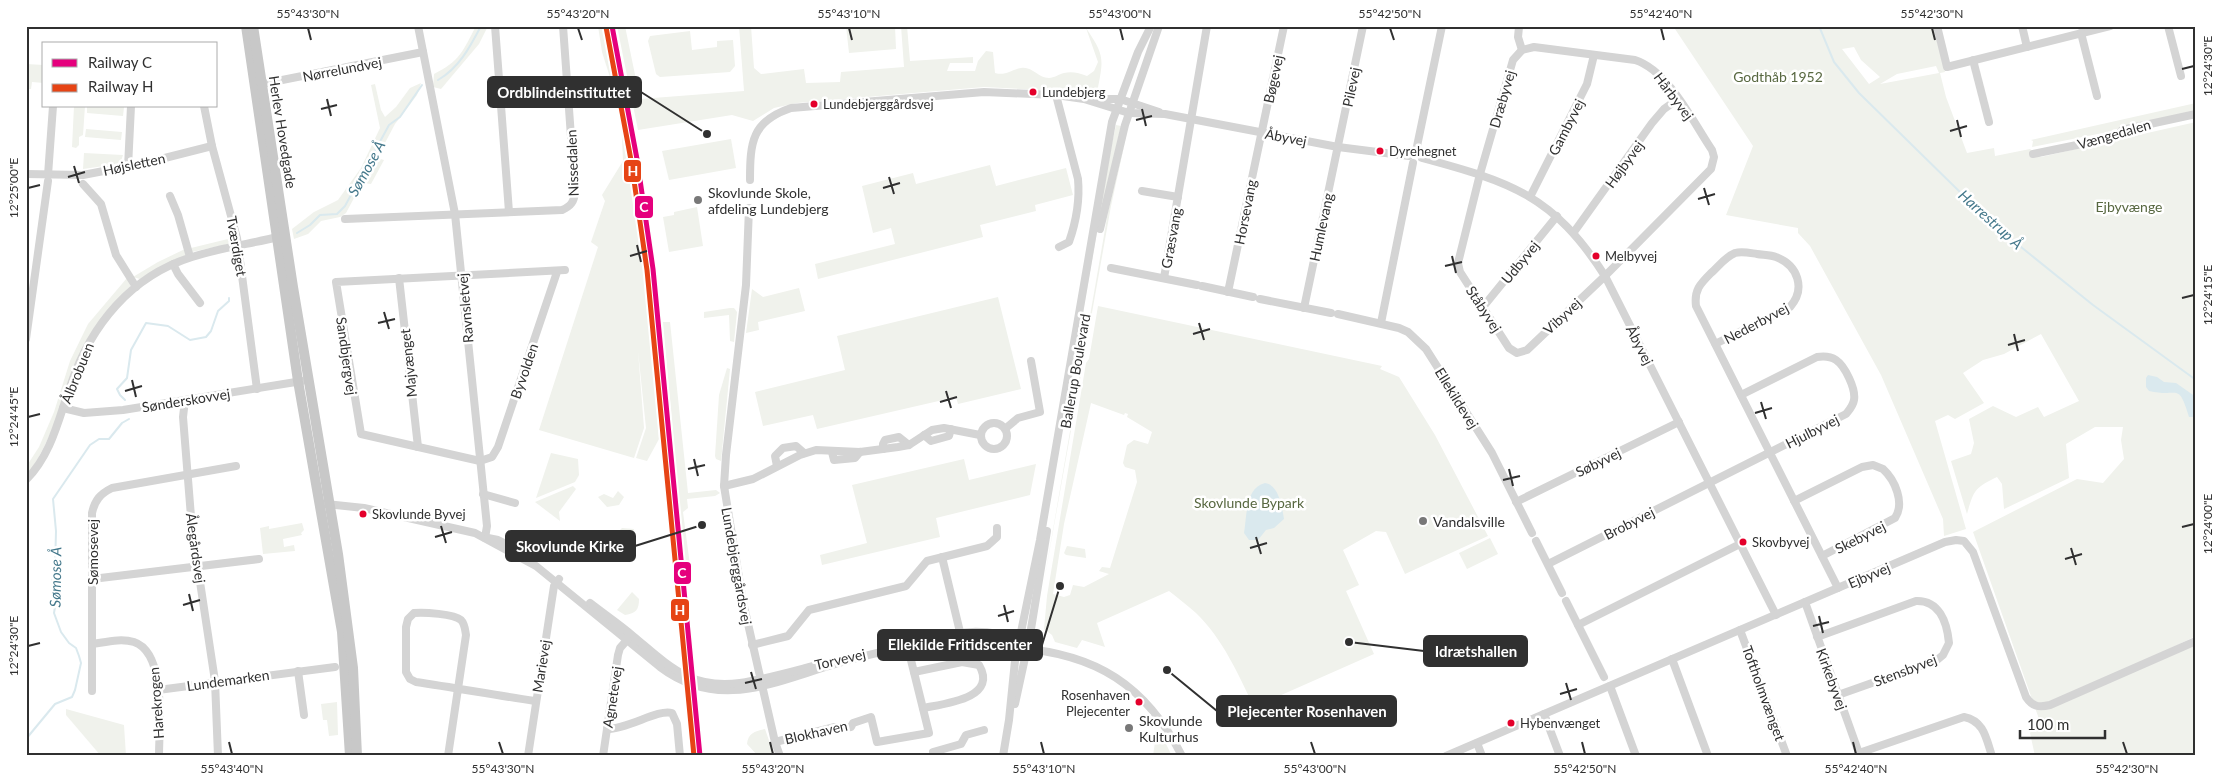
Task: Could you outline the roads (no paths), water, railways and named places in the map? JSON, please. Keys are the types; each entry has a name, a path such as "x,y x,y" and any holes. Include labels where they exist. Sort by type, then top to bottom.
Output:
{"main road":[{"name":"Herlev Hovedgade","path":"246,26 282,240"},
{"name":"Herlev Hovedgade","path":"253,26 282,240"},
{"path":"282,240 331,504 352,659 357,756"},
{"path":"282,240 298,382 342,632 350,756"}],"street":[{"name":"Ravnsletvej","path":"418,26 455,214 488,526 485,538"},
{"path":"495,26 509,212"},
{"name":"Nissedalen","path":"345,219 562,210 570,206 574,201 576,192 563,26"},
{"name":"Ballerup Boulevard","path":"1003,756 1010,720 1018,645 1042,531 1104,162 1116,109 1138,52 1152,26"},
{"name":"Ballerup Boulevard","path":"1010,720 1028,648 1101,220 1132,102 1159,26"},
{"name":"Græsvang","path":"1164,278 1208,26"},
{"name":"Bøgevej","path":"1261,132 1284,26"},
{"name":"Pilevej","path":"1338,147 1364,26"},
{"path":"1416,151 1442,26"},
{"path":"1937,26 1947,66 2110,26"},
{"path":"2022,26 2027,47"},
{"path":"2168,26 2181,76"},
{"path":"1519,27 1518,37 1522,50"},
{"path":"2081,34 2097,96"},
{"name":"Hårbyvej","path":"1522,50 1534,47 1635,60 1644,63 1663,78 1712,150 1714,162 1711,169 1605,276"},
{"name":"Dræbyvej","path":"1480,174 1513,60 1522,50"},
{"name":"Nørrelundvej","path":"262,84 423,52"},
{"name":"Gambyvej","path":"1530,197 1587,84 1594,55"},
{"path":"1973,60 1989,122"},
{"path":"750,180 750,150 758,129 776,113 792,108 984,92 1056,95 1084,99 1120,99 1132,102"},
{"path":"1056,95 1078,179 1079,193 1069,242 1059,247"},
{"path":"1084,99 1129,113"},
{"name":"Højbyvej","path":"1574,232 1652,124 1664,109 1678,100"},
{"name":"Åbyvej","path":"1132,102 1164,114"},
{"path":"26,339 48,178 53,108"},
{"path":"128,167 131,108"},
{"name":"Tværdiget","path":"204,108 212,146 238,245 257,389"},
{"name":"Åbyvej","path":"1129,113 1164,114 1411,160"},
{"name":"Vængedalen","path":"2033,154 2116,137 2122,130 2196,114"},
{"name":"Horsevang","path":"1228,292 1261,132"},
{"name":"Højsletten","path":"26,174 48,178 83,175 128,167 212,146"},
{"name":"Humlevang","path":"1304,308 1338,147"},
{"path":"1411,160 1419,163 1422,158 1420,153 1416,151"},
{"path":"1381,323 1411,152 1416,151"},
{"name":"Åbyvej","path":"1422,158 1480,174 1512,186 1557,216 1574,232 1605,276 1776,615"},
{"name":"Ståbyvej","path":"1480,174 1458,263 1460,272 1509,348 1517,353"},
{"path":"83,184 101,204 116,255 136,287"},
{"name":"Græsvang","path":"1142,191 1178,197"},
{"path":"170,196 178,215 190,257"},
{"name":"Lundebjerggårdsvej","path":"749,208 746,285 724,486 734,554 752,645 780,756"},
{"name":"Udbyvej","path":"1483,307 1557,216"},
{"name":"Ålbrobuen","path":"27,477 45,455 78,364 94,331 115,306 154,274 190,257 238,245 282,240"},
{"name":"Nederbyvej","path":"1715,344 1790,306 1797,300 1800,290 1799,281 1791,268 1776,258 1743,252 1729,256 1699,285 1696,291 1696,306 1715,344 1770,452 1838,588"},
{"path":"173,264 178,274 200,303"},
{"name":"Græsvang","path":"1111,268 1228,292"},
{"name":"Byvolden","path":"462,274 561,271 498,447 492,457 480,461"},
{"name":"Sandbjergvej","path":"462,274 336,282 358,428 361,434 480,461"},
{"name":"Vibyvej","path":"1517,353 1527,350 1605,276"},
{"name":"Majvænget","path":"399,278 418,447"},
{"path":"1228,292 1304,308"},
{"name":"Ellekildevej","path":"1304,308 1381,323 1408,332 1426,349 1492,453 1532,533"},
{"name":"Hjulbyvej","path":"1710,482 1846,414 1854,402 1854,389 1841,365 1836,360 1823,356 1817,357 1741,395"},
{"path":"1006,428 1018,418 1040,412 1031,361"},
{"name":"Sønderskovvej","path":"63,408 84,413 104,412 309,380"},
{"name":"Ålegårdsvej","path":"184,400 183,417 192,529 216,681 218,756"},
{"name":"Søbyvej","path":"1516,502 1679,422"},
{"path":"991,424 1001,425 1006,428 1008,436 1006,441 998,447 988,447 981,440 980,435 986,426 991,424"},
{"path":"724,486 753,479 804,453 822,450 860,452 909,445 924,435 944,428 980,435"},
{"path":"777,466 775,456 783,448 796,446 804,453"},
{"name":"Sømosevej","path":"92,691 92,513 94,504 101,494 112,488 236,466"},
{"name":"Skebyvej","path":"1794,501 1868,466 1882,469 1892,482 1900,505 1895,518 1822,556"},
{"name":"Brobyvej","path":"1548,564 1710,482"},
{"path":"484,494 515,503"},
{"name":"Torvevej","path":"319,505 331,504 364,508 475,533 558,580 632,635 662,662 679,673 696,680 720,684 762,682"},
{"name":"Lundebjerggårdsvej","path":"752,645 788,636 809,610 906,586 927,561 987,546 997,537 997,528"},
{"name":"Ejbyvej","path":"1446,756 1945,542 1956,540 1964,541 1973,552 2026,697 2030,703 2037,707 2050,706 2196,641"},
{"path":"1536,541 1604,677"},
{"path":"1578,625 1740,544"},
{"path":"942,557 960,632"},
{"path":"92,579 259,559"},
{"name":"Torvevej","path":"558,580 670,675 696,687 732,692 762,682 960,632 1005,636 1013,638 1018,645"},
{"name":"Marievej","path":"528,756 554,586 558,580"},
{"name":"Stensbyvej","path":"1817,637 1916,601 1931,603 1940,612 1949,643 1944,655 1937,660 1838,695"},
{"name":"Kirkebyvej","path":"1804,602 1859,754"},
{"path":"448,756 458,688 466,635 461,621 455,617 414,613 408,619 406,627 406,672 410,679 416,682 458,688 535,701"},
{"name":"Toftholmvænget","path":"1740,630 1787,756"},
{"name":"Harekrogen","path":"92,644 123,640 139,644 148,651 153,660 158,690 159,756"},
{"name":"Agnetevej","path":"603,756 618,655 620,648 627,640"},
{"name":"Torvevej","path":"907,645 962,641 1018,645 1048,651 1093,664 1135,691 1152,709 1172,736 1182,756"},
{"name":"Blokhaven","path":"775,742 835,727 838,729 851,727 853,723 871,717 877,742 904,735 911,737 929,733 907,645"},
{"path":"1672,659 1708,756"},
{"path":"914,672 962,662 979,665 982,671 980,688 973,696 923,708"},
{"name":"Lundemarken","path":"158,690 335,666"},
{"path":"298,671 304,715"},
{"path":"1610,686 1636,756"},
{"path":"607,729 623,728 663,712 672,713 675,716 680,756"},
{"path":"1544,714 1560,756"},
{"path":"1859,754 1964,717 1976,721 1982,727 1992,756"},
{"path":"933,752 961,744 966,736 984,730"},
{"path":"1477,742 1482,756"}],"waterway":[{"name":"Sømose Å","path":"438,80 458,63 481,26"},
{"name":"Harrestrup Å","path":"1819,26 1834,62 1859,93 1962,194 2016,243 2093,305 2196,380"},
{"name":"Sømose Å","path":"297,233 310,225 320,215 337,214 345,206 389,125 400,117 422,85"},
{"name":"Sømose Å","path":"125,400 117,389 127,378 131,350 146,323 168,326 190,340 206,337 211,331 218,311 229,301 229,298"},
{"name":"Sømose Å","path":"26,739 55,704 72,697 81,663 76,648 69,643 61,632 54,613 56,601 52,582 55,569 56,531 53,499 90,445 99,439 109,439 122,423 129,419"}],"rail line":[{"name":"C","path":"612,26 637,159 653,269 700,756"},
{"name":"H","path":"606,27 631,160 647,270 694,756"}],"place":[{"name":"Lundebjerg","path":"1033,92"},
{"name":"Lundebjerggårdsvej","path":"814,104"},
{"name":"Ordblindeinstituttet","path":"707,134"},
{"name":"Dyrehegnet","path":"1380,151"},
{"name":"Skovlunde Skole, afdeling Lundebjerg","path":"698,200"},
{"name":"Melbyvej","path":"1596,256"},
{"name":"Skovlunde Byvej","path":"363,514"},
{"name":"Vandalsville","path":"1423,521"},
{"name":"Skovlunde Kirke","path":"702,525"},
{"name":"Skovbyvej","path":"1743,542"},
{"name":"Ellekilde Fritidscenter","path":"1060,586"},
{"name":"Idrætshallen","path":"1349,642"},
{"name":"Plejecenter Rosenhaven","path":"1167,670"},
{"name":"Rosenhaven Plejecenter","path":"1139,702"},
{"name":"Hybenvænget","path":"1511,723"},
{"name":"Skovlunde Kulturhus","path":"1129,728"}],"park label":[{"name":"Godthåb 1952","path":"1778,76"},
{"name":"Ejbyvænge","path":"2129,206"},
{"name":"Skovlunde Bypark","path":"1249,502"}]}
